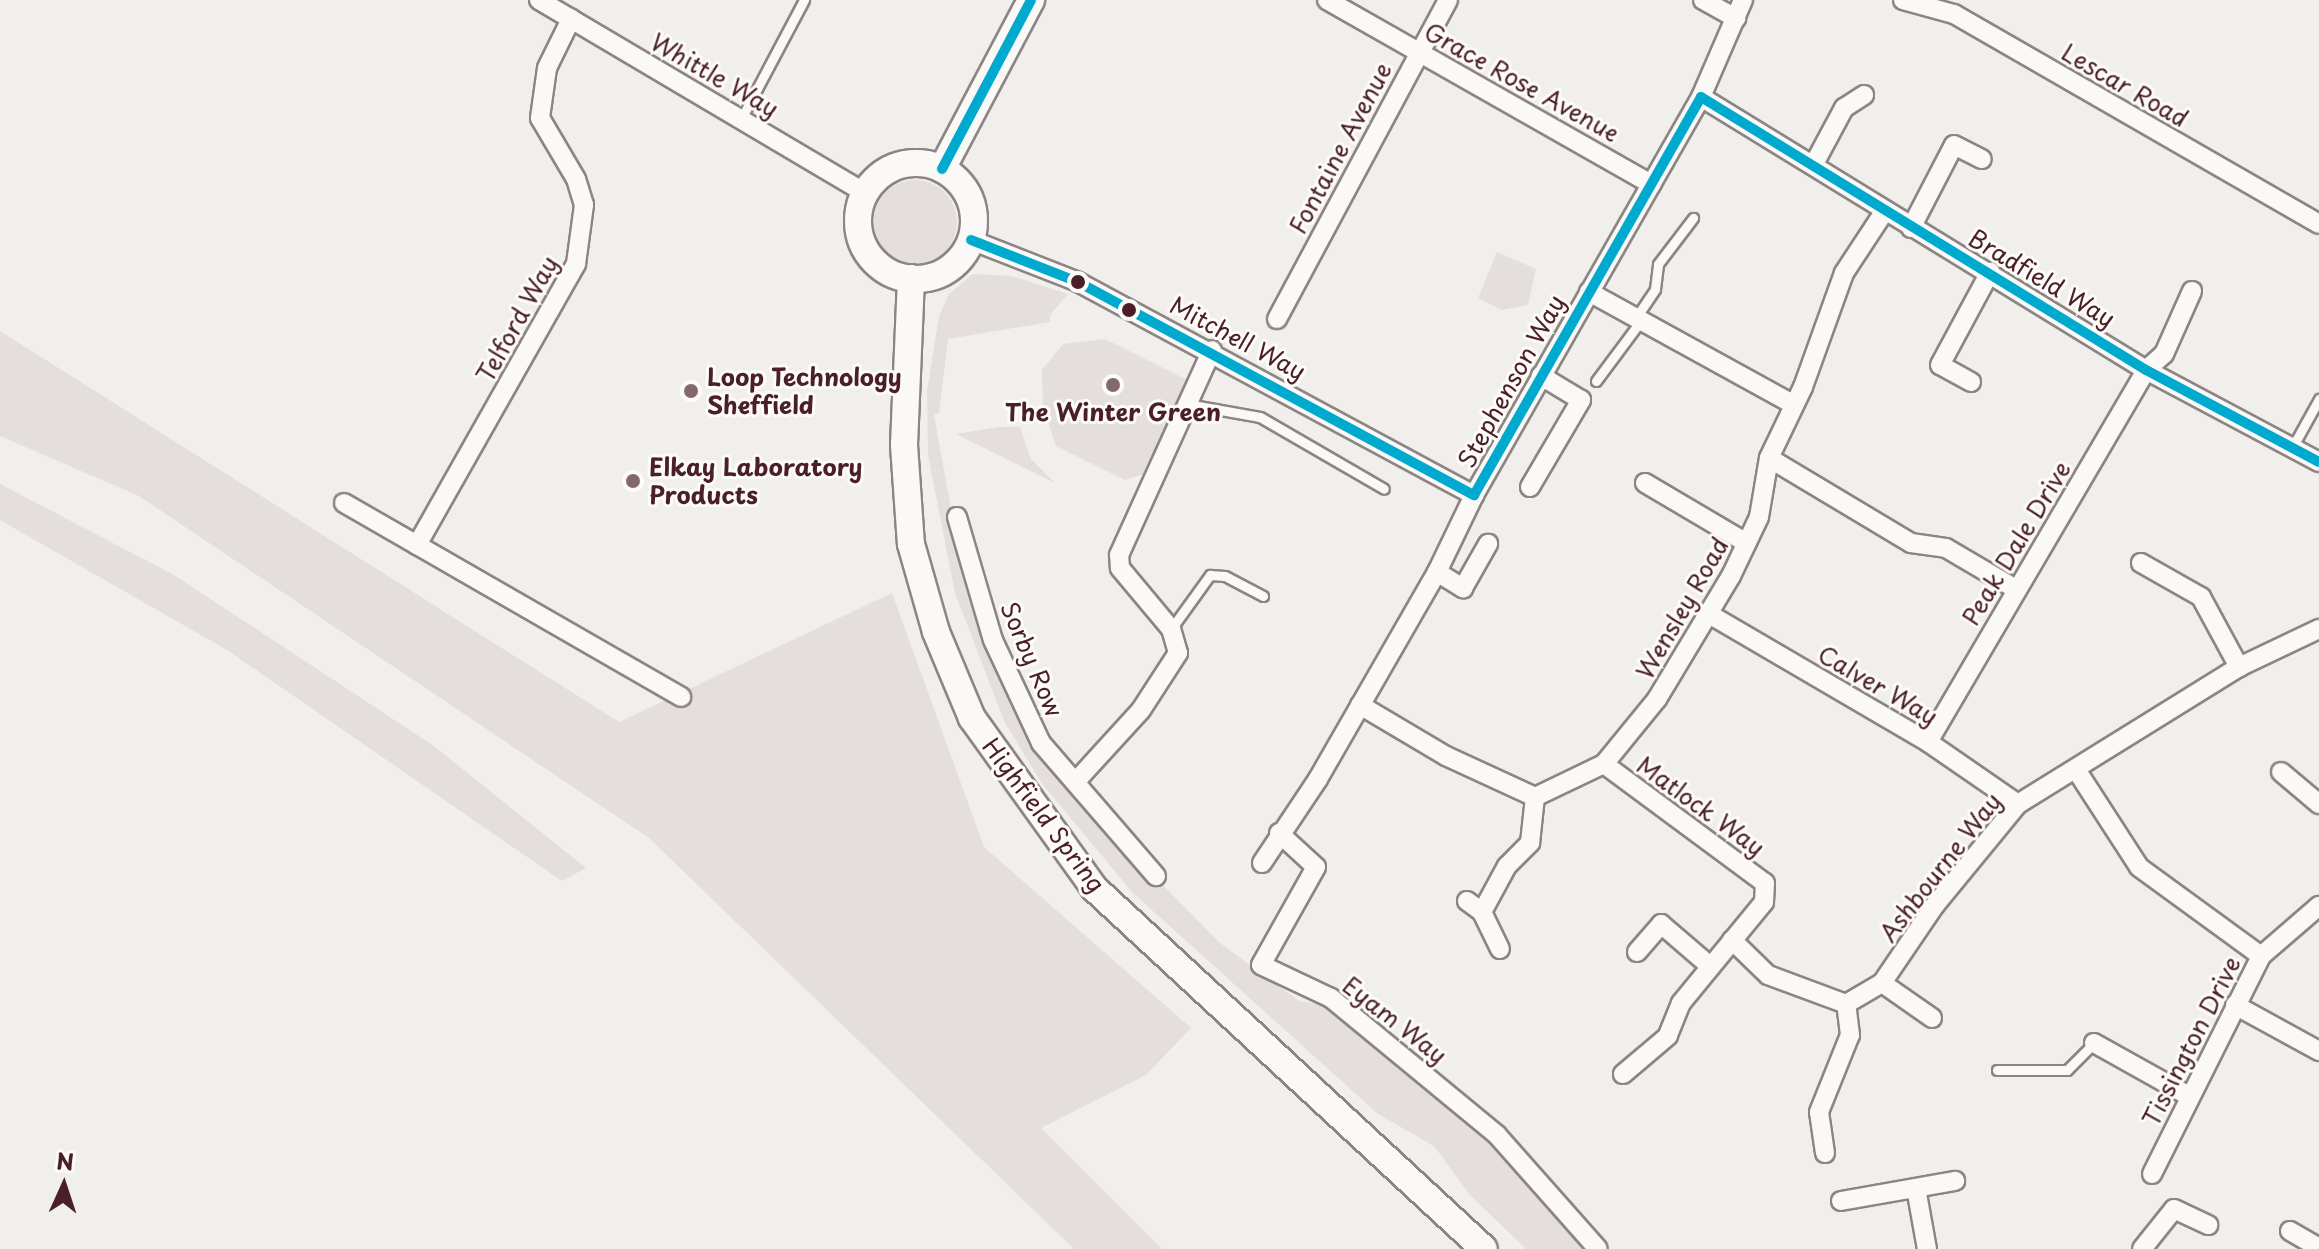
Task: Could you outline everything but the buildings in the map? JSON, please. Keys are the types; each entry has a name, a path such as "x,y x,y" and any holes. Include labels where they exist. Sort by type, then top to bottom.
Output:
{"main road":[{"path":"942,169 1031,0"},
{"path":"910,163 942,169 962,185 971,202 971,240 950,268 911,278 881,267 868,254 858,218 865,193 890,169 910,163"},
{"name":"Highfield Spring","path":"911,278 904,445 911,544 936,632 972,718 1094,888 1484,1249"}],"street":[{"name":"Whittle Way","path":"539,0 865,193"},
{"name":"Grace Rose Avenue","path":"1327,0 1651,184"},
{"name":"Fontaine Avenue","path":"1277,319 1448,0"},
{"path":"1703,0 1736,18"},
{"name":"Stephenson Way","path":"1262,863 1360,705 1437,572 1474,495 1701,97 1743,0"},
{"name":"Lescar Road","path":"1903,0 1954,14 2319,224"},
{"name":"Telford Way","path":"417,545 576,264 584,205 576,179 540,118 547,68 571,19"},
{"path":"1814,164 1844,108 1864,95"},
{"name":"Bradfield Way","path":"1701,97 2146,370 2319,462"},
{"path":"1911,228 1954,145 1982,159"},
{"name":"Wensley Road","path":"1535,797 1604,764 1657,699 1709,614 1759,517 1769,458 1844,273 1884,212"},
{"name":"Mitchell Way","path":"971,240 1078,282 1212,350 1474,495"},
{"path":"1971,382 1940,365 1990,272"},
{"path":"2146,370 2164,354 2192,291"},
{"path":"1589,292 1793,404"},
{"path":"1078,779 1171,669 1178,642 1118,561 1212,350"},
{"name":"Peak Dale Drive","path":"1928,742 2014,588 2146,370"},
{"path":"1530,487 1581,400 1541,376"},
{"path":"1769,458 1911,543 1946,548 2014,588"},
{"path":"1645,483 1747,543"},
{"path":"344,503 681,697"},
{"name":"Sorby Row","path":"957,517 1009,680 1041,743 1078,779 1156,876"},
{"path":"1437,572 1463,588 1488,544"},
{"path":"2141,563 2201,597 2239,667"},
{"name":"Calver Way","path":"1709,614 1928,742 2018,804"},
{"name":"Ashbourne Way","path":"1846,1004 1882,983 1935,905 2018,804 2077,771 2239,667 2319,629"},
{"path":"1360,705 1446,756 1535,797 1530,843 1474,906 1500,949"},
{"name":"Matlock Way","path":"1604,764 1765,883 1764,902 1681,1003 1668,1036 1623,1074"},
{"path":"2077,771 2139,867 2261,956"},
{"path":"2281,772 2319,804"},
{"name":"Eyam Way","path":"1279,833 1316,867 1261,965 1331,998 1485,1125 1598,1249"},
{"name":"Tissington Drive","path":"2152,1174 2187,1095 2261,956 2317,911"},
{"path":"1637,952 1661,924 1710,966"},
{"path":"1732,940 1768,975 1846,1004 1850,1035 1819,1112 1825,1153"},
{"path":"1882,983 1932,1018"},
{"path":"2235,1005 2319,1051"},
{"path":"2094,1043 2187,1095"},
{"path":"1841,1201 1955,1181"},
{"path":"1916,1188 1927,1249"},
{"path":"2142,1249 2174,1209 2208,1225"},
{"path":"2290,1231 2319,1248"}],"lane":[{"path":"741,119 804,0"},
{"path":"1596,381 1638,321 1655,289 1658,264 1693,218"},
{"path":"2293,446 2319,399"},
{"path":"1187,404 1260,417 1384,489"},
{"path":"1171,629 1210,575 1225,576 1263,596"},
{"path":"1997,1070 2067,1070 2094,1043"}],"shaded area":[{"path":"907,180 923,180 939,187 950,198 957,222 954,238 945,252 923,264 907,264 891,257 880,246 873,230 873,214 880,198 891,187"},
{"path":"1497,252 1536,269 1528,305 1502,310 1478,298"},
{"path":"973,274 1011,276 1068,294 1050,315 1050,322 948,339 939,413 934,415 964,580 996,667 1036,752 1097,815 1097,826 1120,852 1130,852 1220,943 1299,1001 1333,1006 1442,1093 1591,1249 1526,1249 1470,1195 1434,1146 1378,1114 1132,892 1043,785 1005,723 955,593 928,455 927,391 939,316 949,294"},
{"path":"0,331 619,722 892,593 984,847 1191,1028 1146,1075 1041,1128 1162,1249 1074,1249 649,838 139,496 0,436"},
{"path":"1105,339 1189,381 1143,474 1125,480 1056,446 1043,407 1042,370 1063,344"},
{"path":"1020,427 1031,459 1055,483 956,434"},
{"path":"0,484 174,575 434,746 586,868 562,881 227,650 0,520"}],"transit line":[{"path":"942,169 1031,0"},
{"path":"1701,97 2146,370 2319,462"},
{"path":"1474,495 1701,97"},
{"path":"971,240 1078,282 1474,495"}],"place":[{"name":"The Winter Green","path":"1113,385"},
{"name":"Loop Technology Sheffield","path":"691,391"},
{"name":"Elkay Laboratory Products","path":"633,481"}]}
